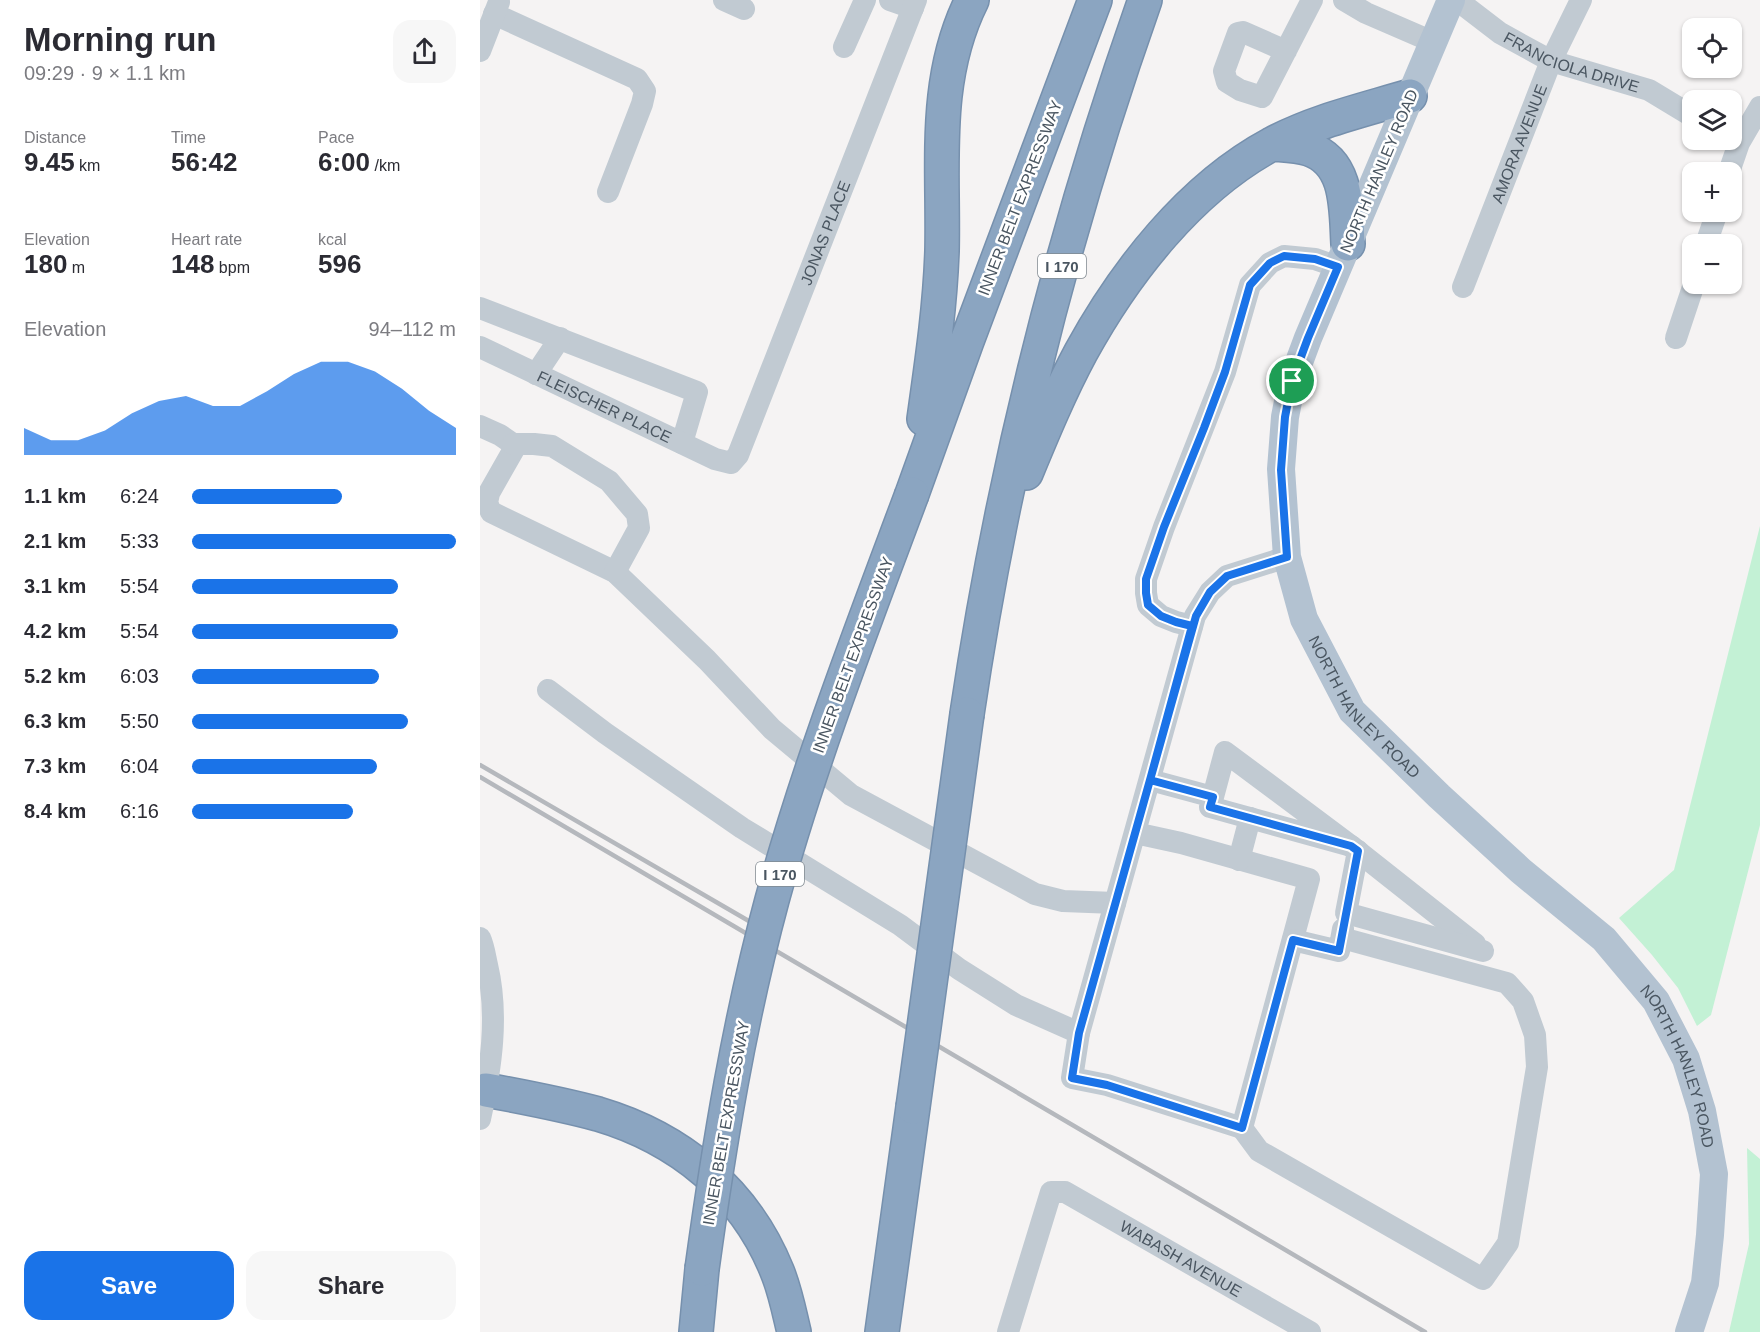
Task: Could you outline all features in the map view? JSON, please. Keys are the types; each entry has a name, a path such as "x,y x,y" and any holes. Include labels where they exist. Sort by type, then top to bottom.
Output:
{"highway":[{"path":"912,494 940,303 941,142 945,90 951,58 972,0"},
{"name":"INNER BELT EXPRESSWAY","path":"696,1332 716,1164 731,1080 772,900 837,695 970,331 1095,0"},
{"name":"I 170","path":"882,1332 980,629 1018,440 1054,294 1101,132 1145,0"},
{"path":"998,538 1059,396 1081,353 1108,306 1175,221 1204,191 1235,166 1272,144 1300,130 1334,118 1410,96"},
{"path":"1272,144 1312,150 1323,156 1337,173 1345,203 1343,255"},
{"path":"482,1099 622,1140 650,1152 678,1170 708,1194 729,1218 745,1242 760,1271 778,1332"},
{"path":"482,1099 552,1103 598,1114 645,1132 701,1166 746,1215 763,1242 777,1270 794,1332"}],"main road":[{"name":"NORTH HANLEY ROAD","path":"1451,0 1292,381 1285,417 1281,470 1287,557 1304,619 1352,711 1438,796 1521,871 1604,939 1656,1001 1686,1059 1702,1111 1714,1174 1706,1283 1689,1332"}],"street":[{"path":"844,47 865,0"},
{"path":"890,0 915,4"},
{"path":"1286,51 1312,0"},
{"path":"1344,0 1366,13 1433,42"},
{"name":"FRANCIOLA DRIVE","path":"1457,0 1500,33 1551,61 1649,90 1682,110"},
{"name":"AMORA AVENUE","path":"1463,287 1551,61 1581,0"},
{"name":"JONAS PLACE","path":"731,463 738,455 915,4"},
{"path":"480,51 497,7 637,79 645,91 642,104 608,192"},
{"path":"1742,131 1760,107"},
{"path":"1192,626 1161,616 1148,605 1146,579 1225,372 1250,285 1270,263 1284,256 1315,259 1343,255"},
{"path":"1676,338 1691,294"},
{"path":"480,308 698,392 682,443"},
{"path":"536,374 560,339"},
{"name":"FLEISCHER PLACE","path":"480,347 715,459 731,463"},
{"path":"480,426 513,444 552,446 609,481 637,514 639,528 615,572"},
{"path":"513,444 514,449 489,493 487,503 491,512 615,572 706,660 772,729 851,795 1035,894 1063,901 1115,903"},
{"path":"1287,557 1227,576 1210,592 1196,616 1079,1033 1072,1078 1107,1085 1242,1128 1259,1151 1483,1279 1508,1243 1537,1067 1535,1035 1523,1000 1507,983 1342,938"},
{"path":"548,690 605,733 742,828 900,925 959,969 1016,1005 1079,1033"},
{"path":"1346,913 1483,951 1354,849 1225,752 1210,807 1354,849"},
{"path":"1150,780 1213,797"},
{"path":"1239,860 1250,818"},
{"path":"1135,833 1310,879 1242,1128"},
{"path":"1293,940 1339,951 1354,849"},
{"path":"480,938 492,986 494,1028 482,1099"},
{"name":"WABASH AVENUE","path":"1008,1332 1051,1192 1065,1192 1310,1332"}],"green space":[{"path":"1760,526 1760,825 1711,1015 1697,1026 1678,988 1619,918 1674,870"},
{"path":"1747,1148 1760,1159 1760,1332 1729,1332 1749,1244"}],"railway":[{"path":"480,765 754,924"},
{"path":"480,777 1425,1332"}],"route":[{"path":"1292,381 1285,417 1281,470 1287,557 1227,576 1210,592 1196,616 1150,780 1115,903 1079,1033 1072,1078 1107,1085 1242,1128 1293,940 1339,951 1358,851 1351,846 1210,807 1213,797 1150,780 1192,626 1161,616 1148,605 1146,579 1225,372 1250,285 1270,263 1284,256 1315,259 1338,267 1292,381"}]}
